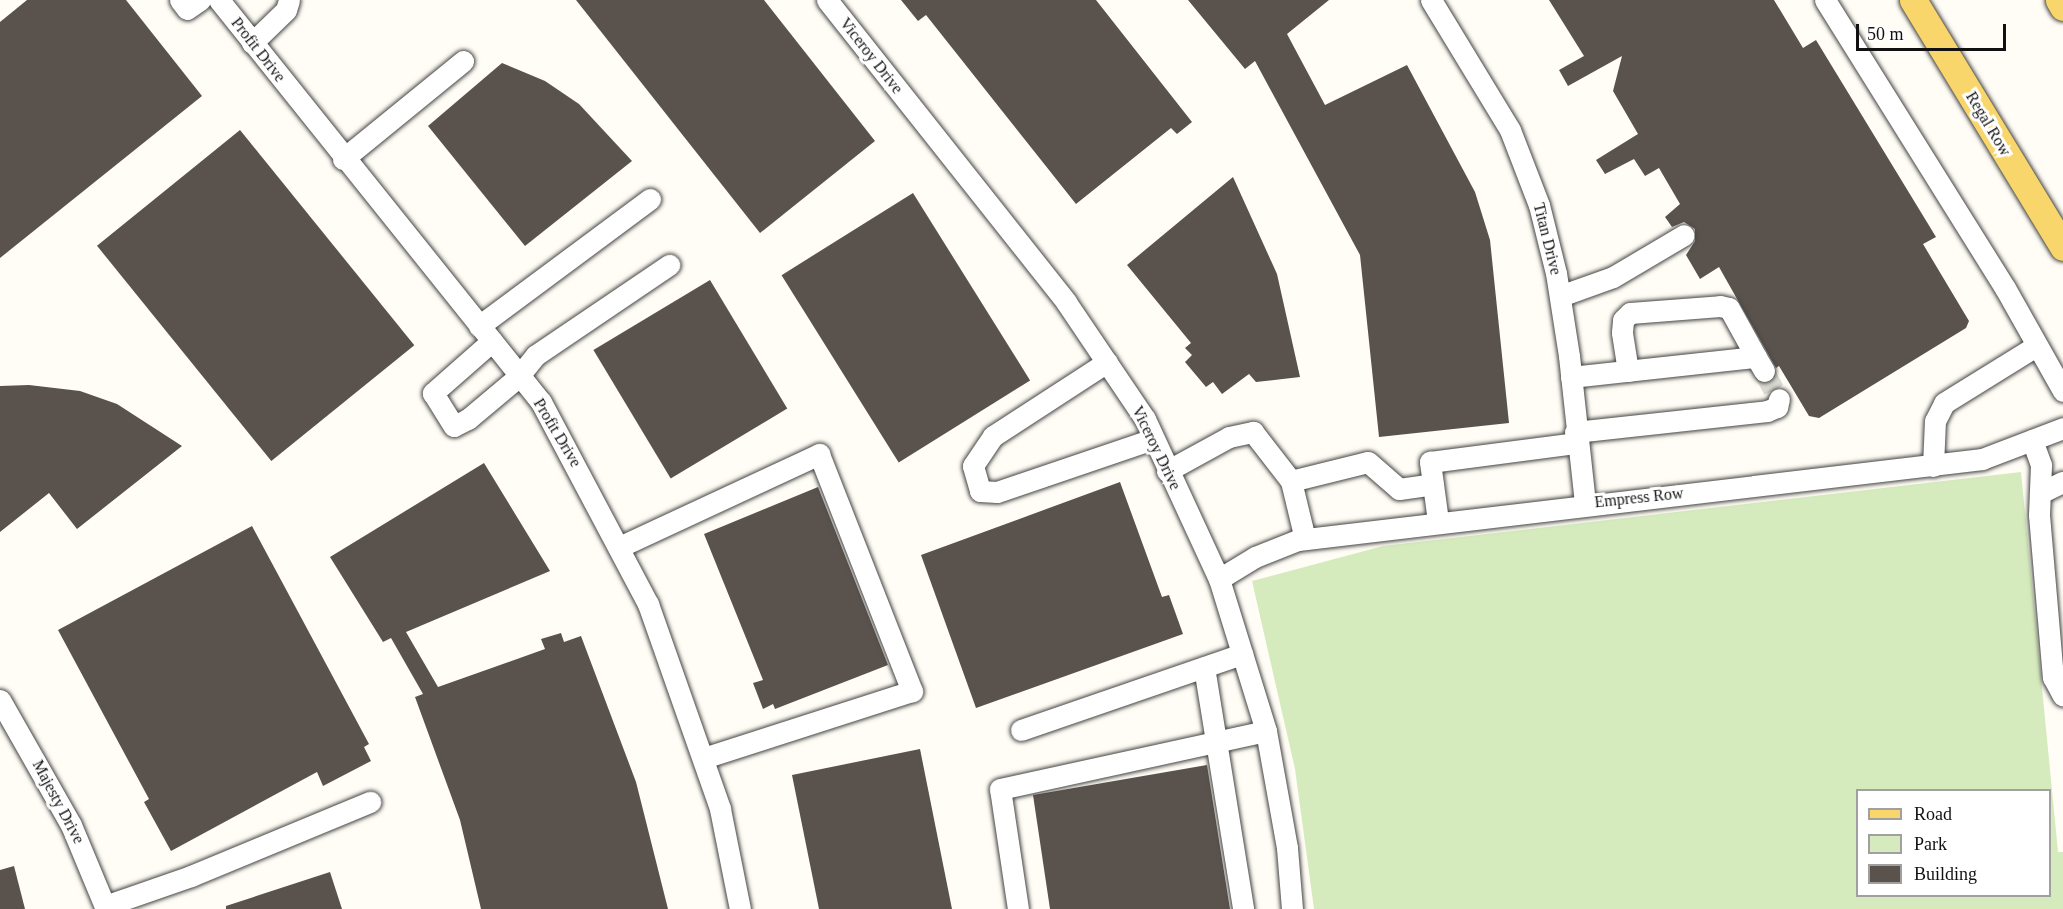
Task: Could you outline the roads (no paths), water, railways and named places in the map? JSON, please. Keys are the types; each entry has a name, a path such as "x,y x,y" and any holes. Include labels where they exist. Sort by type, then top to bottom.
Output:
{"main road":[{"name":"Regal Row","path":"1913,0 2063,247"},
{"path":"2059,0 2063,7"}],"street":[{"path":"180,0 187,9 200,0"},
{"name":"Profit Drive","path":"219,0 343,159 486,333 518,377 542,402 648,604 704,758 720,809 740,909"},
{"path":"252,44 286,10 289,0"},
{"name":"Titan Drive","path":"1431,0 1510,130 1539,205 1560,296 1585,504"},
{"path":"1825,0 1999,278 2063,391"},
{"name":"Viceroy Drive","path":"835,3 1066,302 1145,419 1167,471 1219,579 1266,731 1287,848 1292,909"},
{"path":"343,159 463,61"},
{"path":"650,199 486,333 433,393 454,426 468,419 518,377 536,355 669,266"},
{"path":"1560,296 1613,277 1684,235"},
{"path":"1571,377 1628,371 1760,364 1729,309 1720,306 1630,313 1623,320 1622,332 1628,371"},
{"path":"1934,466 1935,422 1944,403 2036,346"},
{"path":"1107,362 993,436 973,466 980,491 997,492 1153,439"},
{"path":"1438,520 1430,462 1576,437 1767,411 1777,407 1779,399"},
{"name":"Empress Row","path":"1219,579 1255,557 1305,538 1438,520 1934,466 1982,459 2063,428"},
{"path":"1167,471 1229,437 1253,432 1291,482 1305,538"},
{"path":"2032,440 2041,465 2039,515 2052,677 2063,696"},
{"path":"619,547 819,454 912,691 704,758"},
{"path":"1291,482 1368,462 1399,489 1434,484"},
{"path":"2040,493 2063,482"},
{"path":"1021,730 1242,654"},
{"path":"1204,667 1218,741 1242,909"},
{"name":"Majesty Drive","path":"0,700 71,825 106,907"},
{"path":"1018,909 1000,789 1266,731"},
{"path":"106,907 191,876 370,802"}],"tunnel":[{"path":"1764,371 1779,399"}]}
